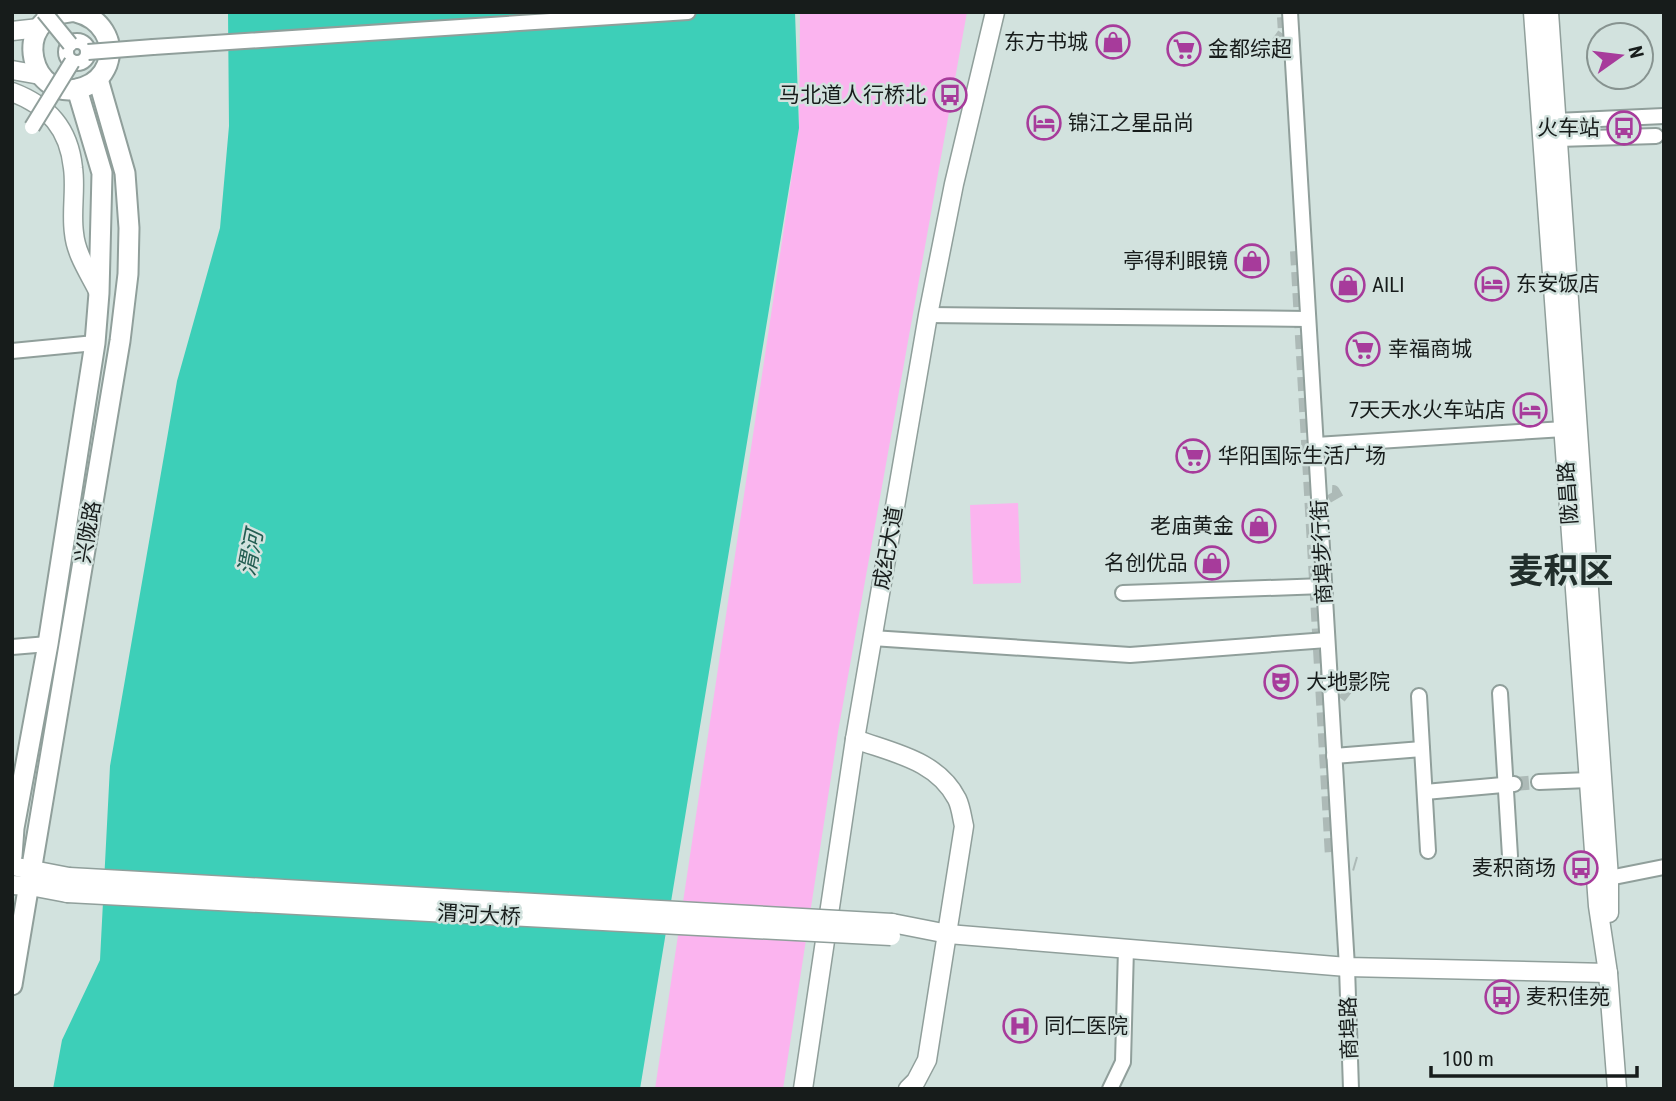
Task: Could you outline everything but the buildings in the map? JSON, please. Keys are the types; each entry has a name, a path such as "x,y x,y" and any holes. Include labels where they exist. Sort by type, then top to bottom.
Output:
{"highway":[{"path":"70,12 46,21 41,20 32,52 40,75 57,87 67,89 88,86 98,79 109,57 109,45 100,18 76,12"},
{"name":"兴陇路","path":"12,985 21,877 120,341 128,274 129,228 125,173 98,79"},
{"name":"兴陇路","path":"12,856 14,828 48,644 95,343 100,293 102,173 77,89"}],"main road":[{"name":"成纪大道","path":"803,1089 855,738 928,315 954,184 995,12"},
{"name":"陇昌路","path":"1533,12 1598,906 1608,973 1617,1089"},
{"name":"陇昌路","path":"1549,12 1609,878 1608,973"},
{"path":"12,31 41,20"},
{"path":"12,70 40,75"},
{"path":"12,92 56,119 68,142 73,168 74,234 79,253 100,293"},
{"path":"855,738 926,765 945,781 959,802 964,826 927,1060 916,1081 908,1089"},
{"path":"12,783 27,761"},
{"name":"渭河大桥","path":"21,877 68,885 892,930 1347,967 1608,973"}],"street":[{"path":"88,52 688,12"},
{"name":"商埠步行街","path":"1290,12 1347,967"},
{"path":"41,20 70,44"},
{"path":"76,41 87,47 88,52 88,56 78,64 72,62 66,53 70,44 76,41"},
{"path":"32,127 72,62"},
{"path":"1557,130 1664,116"},
{"path":"1557,130 1656,136"},
{"path":"928,315 1308,319"},
{"path":"12,351 95,343"},
{"path":"1316,444 1564,429"},
{"path":"1123,593 1324,586"},
{"path":"872,638 1129,655 1327,640"},
{"path":"12,647 48,644"},
{"path":"1500,693 1510,784 1510,856"},
{"path":"1419,696 1429,851"},
{"path":"1334,756 1422,749"},
{"path":"1539,782 1589,780"},
{"path":"1425,792 1510,784"},
{"path":"1609,878 1664,867"},
{"path":"1110,1089 1123,1062 1126,948"},
{"name":"商埠路","path":"1347,967 1352,1089"}],"shaded area":[{"path":"800,12 967,12 838,732 783,1089 655,1089 799,128"},
{"path":"1018,503 1021,583 973,584 970,505"}],"water":[{"name":"渭河","path":"228,12 795,12 799,128 640,1089 53,1089 62,1040 100,960 110,766 177,381 220,228 229,126"}],"tunnel":[{"path":"1276,46 1285,33 1284,17"},
{"path":"1297,251 1332,857 1356,864"},
{"path":"1311,491 1333,492 1337,499"},
{"path":"1323,686 1339,688 1349,696"},
{"path":"1515,784 1539,782"}],"place":[{"name":"东方书城","path":"1113,42"},
{"name":"金都综超","path":"1184,49"},
{"name":"马北道人行桥北","path":"950,95"},
{"name":"锦江之星品尚","path":"1044,123"},
{"name":"火车站","path":"1624,128"},
{"name":"亭得利眼镜","path":"1252,261"},
{"name":"东安饭店","path":"1492,284"},
{"name":"AILI","path":"1348,285"},
{"name":"幸福商城","path":"1363,349"},
{"name":"7天天水火车站店","path":"1530,410"},
{"name":"华阳国际生活广场","path":"1193,456"},
{"name":"老庙黄金","path":"1259,526"},
{"name":"名创优品","path":"1212,563"},
{"name":"大地影院","path":"1281,682"},
{"name":"麦积商场","path":"1581,868"},
{"name":"麦积佳苑","path":"1502,997"},
{"name":"同仁医院","path":"1020,1026"}],"district":[{"name":"麦积区","path":"1561,571"}]}
